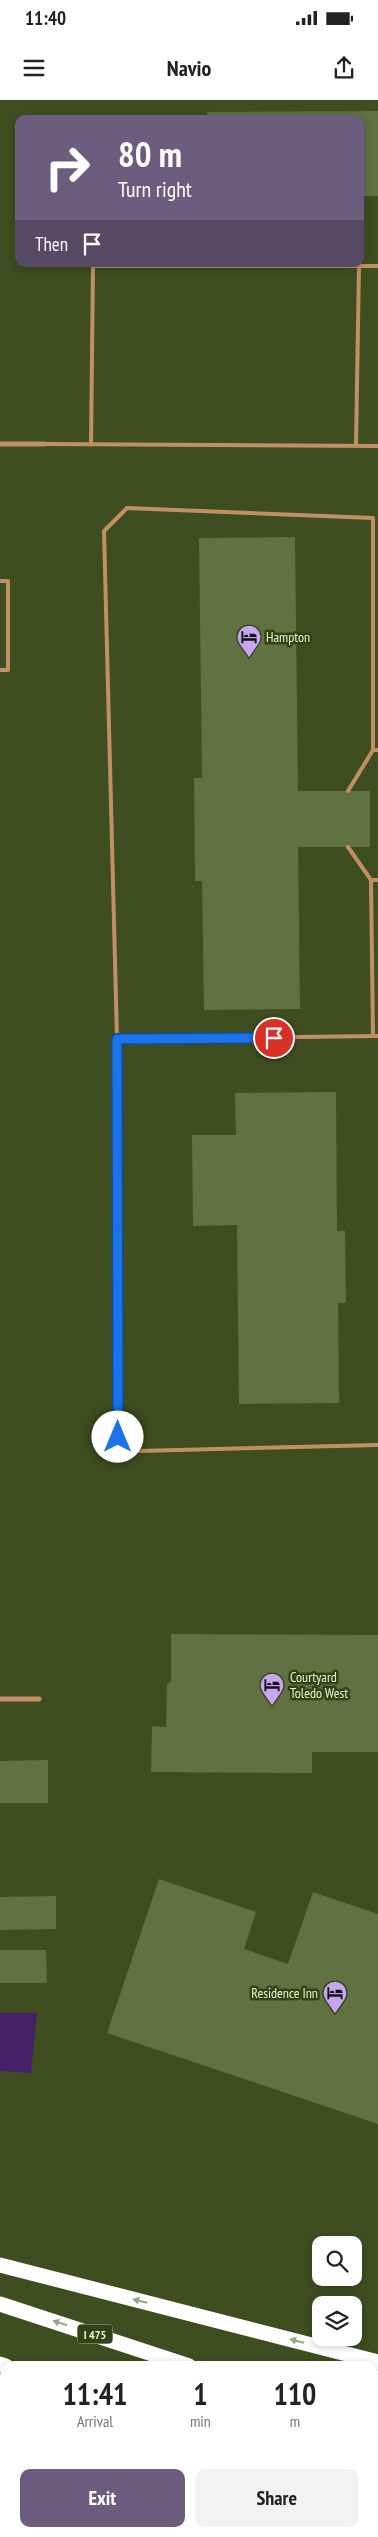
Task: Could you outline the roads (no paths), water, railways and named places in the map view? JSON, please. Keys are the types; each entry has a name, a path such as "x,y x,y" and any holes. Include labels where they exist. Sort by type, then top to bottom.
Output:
{"highway":[{"path":"0,2265 374,2361"},
{"name":"I 475","path":"0,2304 174,2361"}],"street":[{"path":"0,444 45,444"},
{"path":"0,1699 39,1699"}],"lane":[{"path":"364,266 378,266"},
{"path":"91,445 93,267"},
{"path":"356,445 359,267"},
{"path":"45,444 378,446"},
{"path":"378,518 127,508 104,531 117,1039 118,1437 139,1450 378,1445"},
{"path":"348,791 376,750 373,518"},
{"path":"0,581 8,581 8,670 0,670"},
{"path":"117,1039 376,1036 371,880 348,847"},
{"path":"371,880 378,880"}],"place":[{"name":"Hampton","path":"249,658"},
{"name":"Courtyard Toledo West","path":"272,1706"},
{"name":"Residence Inn","path":"335,2014"}]}
